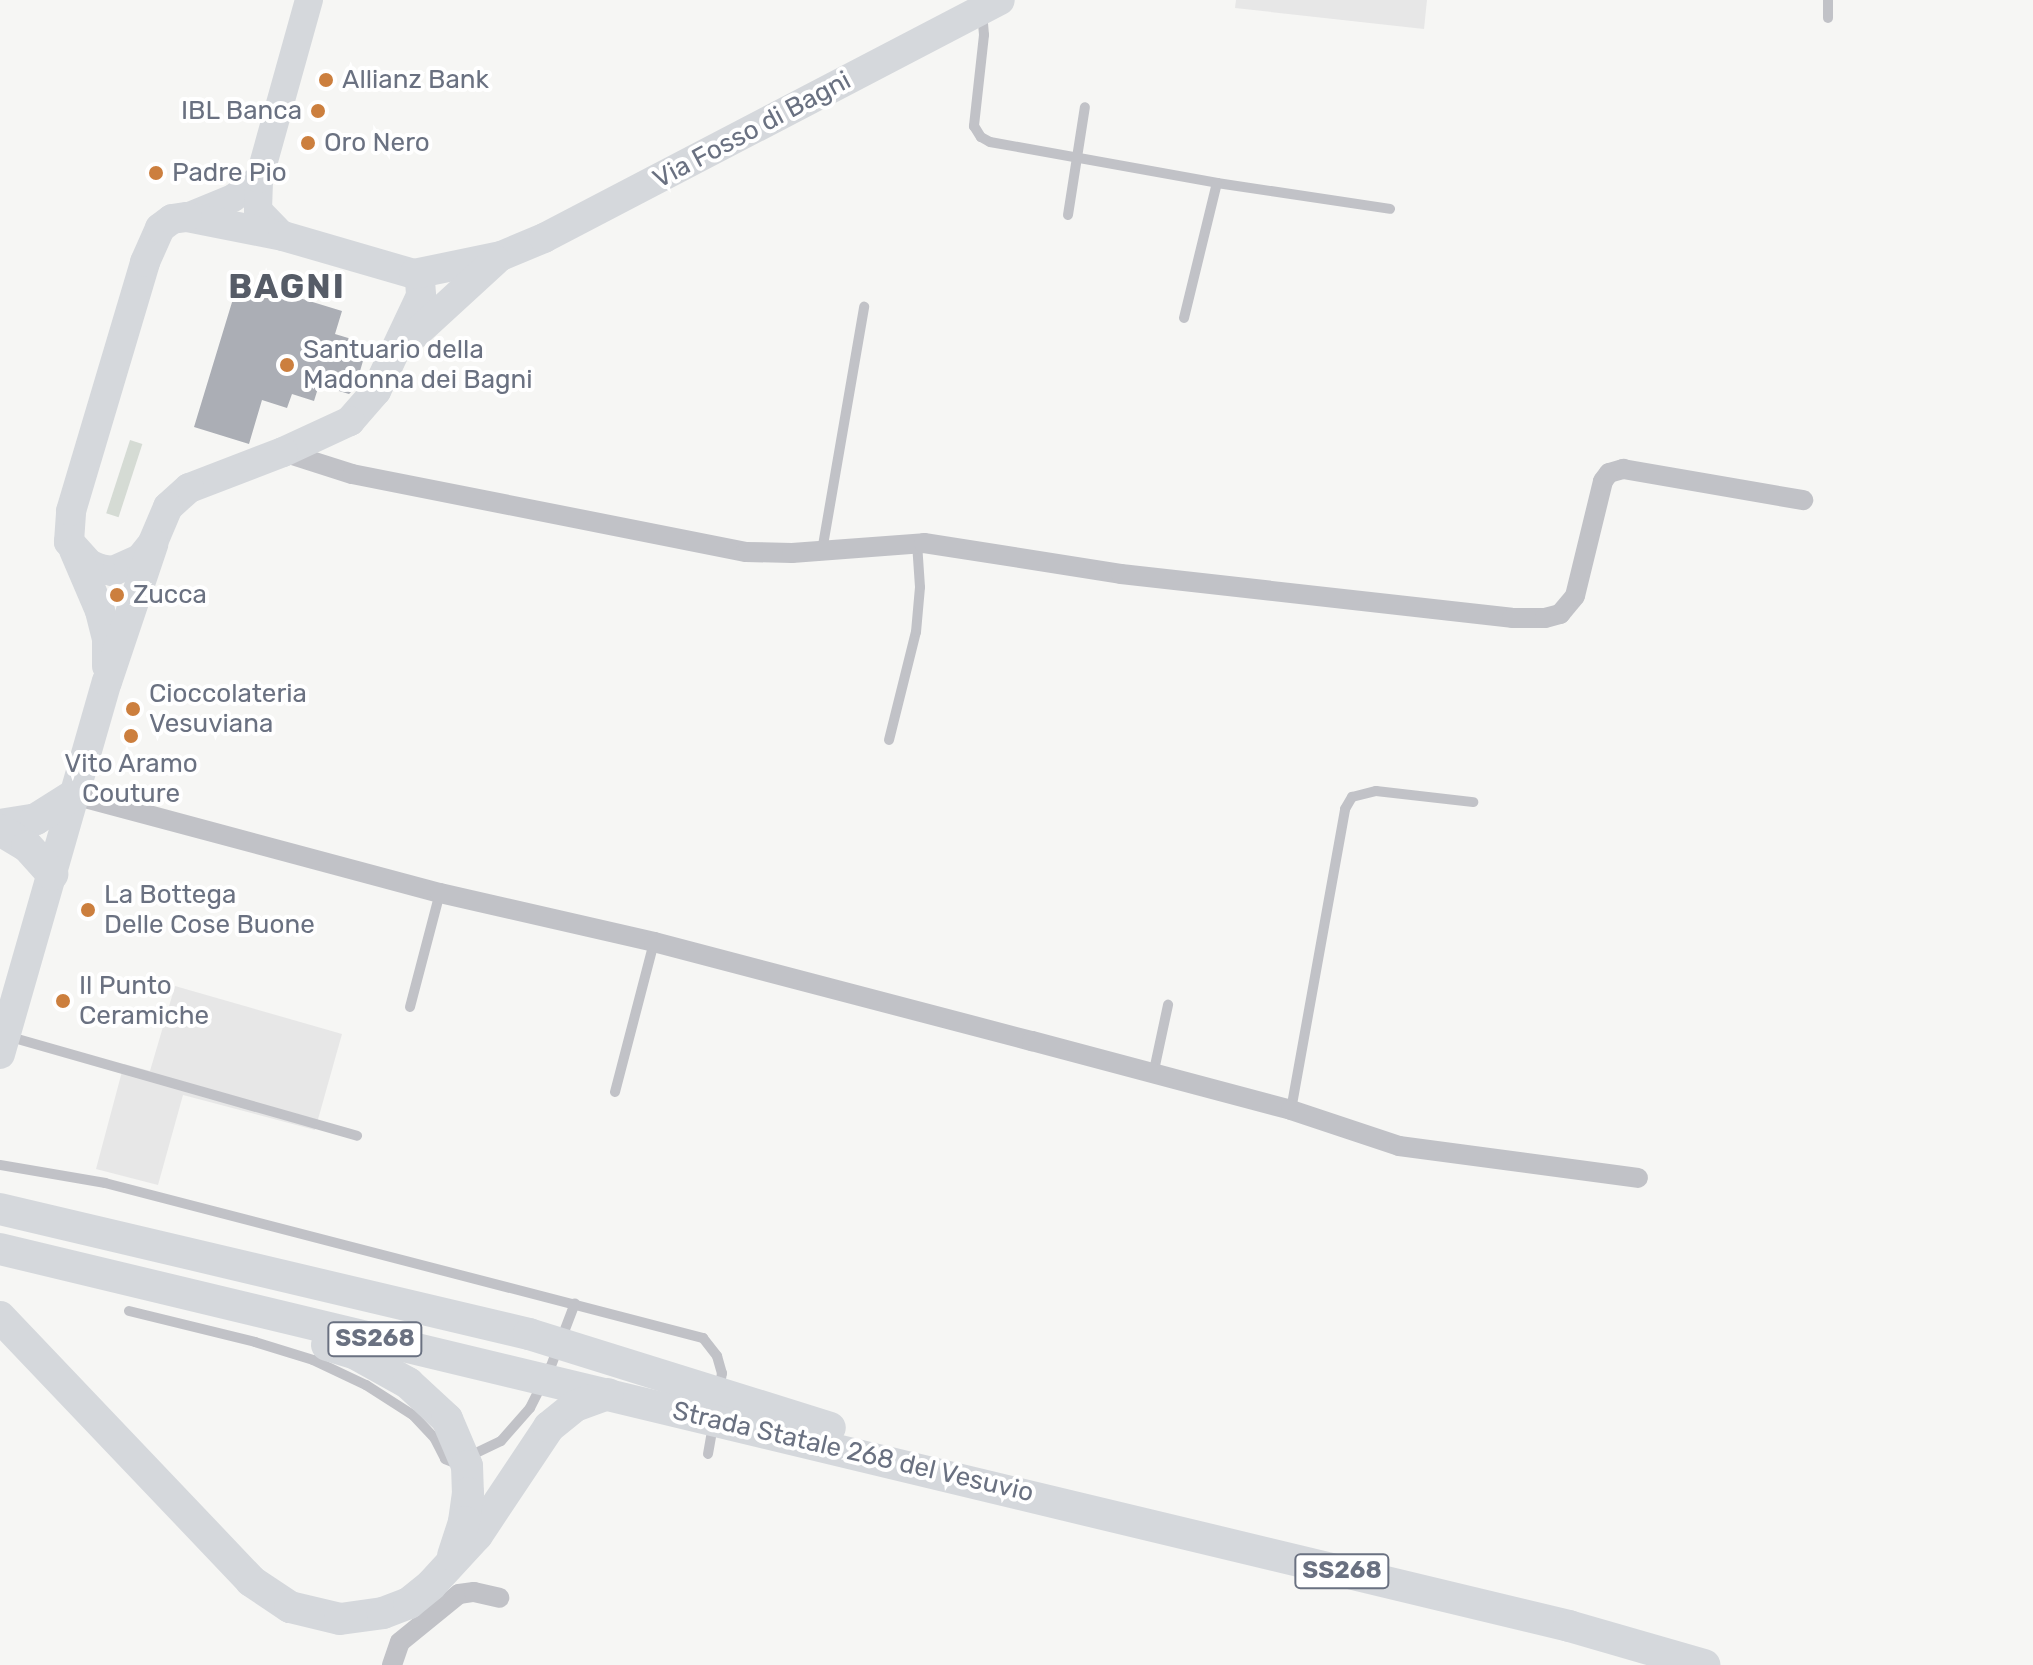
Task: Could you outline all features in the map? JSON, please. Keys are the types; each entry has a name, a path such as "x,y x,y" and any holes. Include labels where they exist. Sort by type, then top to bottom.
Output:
{"highway":[{"path":"0,827 36,819 74,795"},
{"path":"0,827 27,846 52,874"},
{"path":"0,1209 450,1315 605,1355 906,1452 979,1482"},
{"name":"Strada Statale 268 del Vesuvio","path":"0,1249 136,1297 608,1394 1569,1626 1704,1665"},
{"path":"136,1297 216,1312 356,1354 408,1383 431,1401 447,1419 467,1466 464,1522 450,1564"},
{"path":"1,1327 42,1362 251,1581 290,1607 313,1615 340,1619 383,1613 409,1603 477,1535 549,1427 575,1406 608,1394"}],"main road":[{"path":"283,236 258,210 259,179 309,0"},
{"name":"Via Fosso di Bagni","path":"414,274 501,256 629,195 991,5"},
{"path":"107,682 103,625 67,532 135,290 160,228 172,219 187,217 233,198 259,179"},
{"path":"2,1044 107,682 161,519 177,495 350,421 368,403 421,296 420,280 414,274 283,236 187,217"},
{"name":"Via Fosso di Bagni","path":"392,356 501,256"},
{"path":"74,550 89,564 113,571 140,559 153,543"}],"street":[{"path":"283,452 352,474 746,552 822,551 917,543 1004,553 1121,574 1512,618 1545,618 1560,614 1575,596 1603,481 1609,473 1623,469 1803,500"},
{"path":"74,795 440,893 654,942 1291,1110 1399,1146 1638,1178"},
{"path":"392,1665 400,1642 459,1594 474,1592 499,1598"}],"lane":[{"path":"1828,0 1828,18"},
{"path":"991,5 973,112 974,126 981,137 1004,147 1390,209"},
{"path":"1068,215 1085,107"},
{"path":"1184,318 1217,183"},
{"path":"822,551 864,307"},
{"path":"889,740 916,632 920,587 917,543"},
{"path":"1291,1110 1345,809 1352,797 1376,791 1473,802"},
{"path":"410,1007 440,893"},
{"path":"615,1092 654,942"},
{"path":"1153,1075 1168,1005"},
{"path":"2,1044 357,1136"},
{"path":"0,1165 105,1183 703,1338 717,1356 722,1373 717,1400"},
{"path":"136,1297 313,1360 366,1385 413,1415 435,1439 445,1459 455,1463 501,1441 530,1408 551,1366 575,1303"},
{"path":"708,1454 715,1414"}],"shaded area":[{"path":"1236,0 1427,0 1424,29 1235,8"},
{"path":"130,440 142,444 119,517 106,513"},
{"path":"175,986 342,1034 315,1130 183,1095 158,1185 96,1169 124,1064 150,1071"}],"building":[{"name":"Santuario della Madonna dei Bagni","path":"259,273 274,277 270,289 342,311 335,334 368,344 355,388 349,394 319,385 314,401 292,394 287,408 262,400 249,444 194,427 236,289 253,294"}],"place":[{"name":"Allianz Bank","path":"326,80"},
{"name":"IBL Banca","path":"318,111"},
{"name":"Oro Nero","path":"308,143"},
{"name":"Padre Pio","path":"156,173"},
{"name":"Santuario della Madonna dei Bagni","path":"287,365"},
{"name":"Zucca","path":"117,595"},
{"name":"Cioccolateria Vesuviana","path":"133,709"},
{"name":"Vito Aramo Couture","path":"131,736"},
{"name":"La Bottega Delle Cose Buone","path":"88,910"},
{"name":"Il Punto Ceramiche","path":"63,1001"}],"district":[{"name":"BAGNI","path":"287,287"}]}
